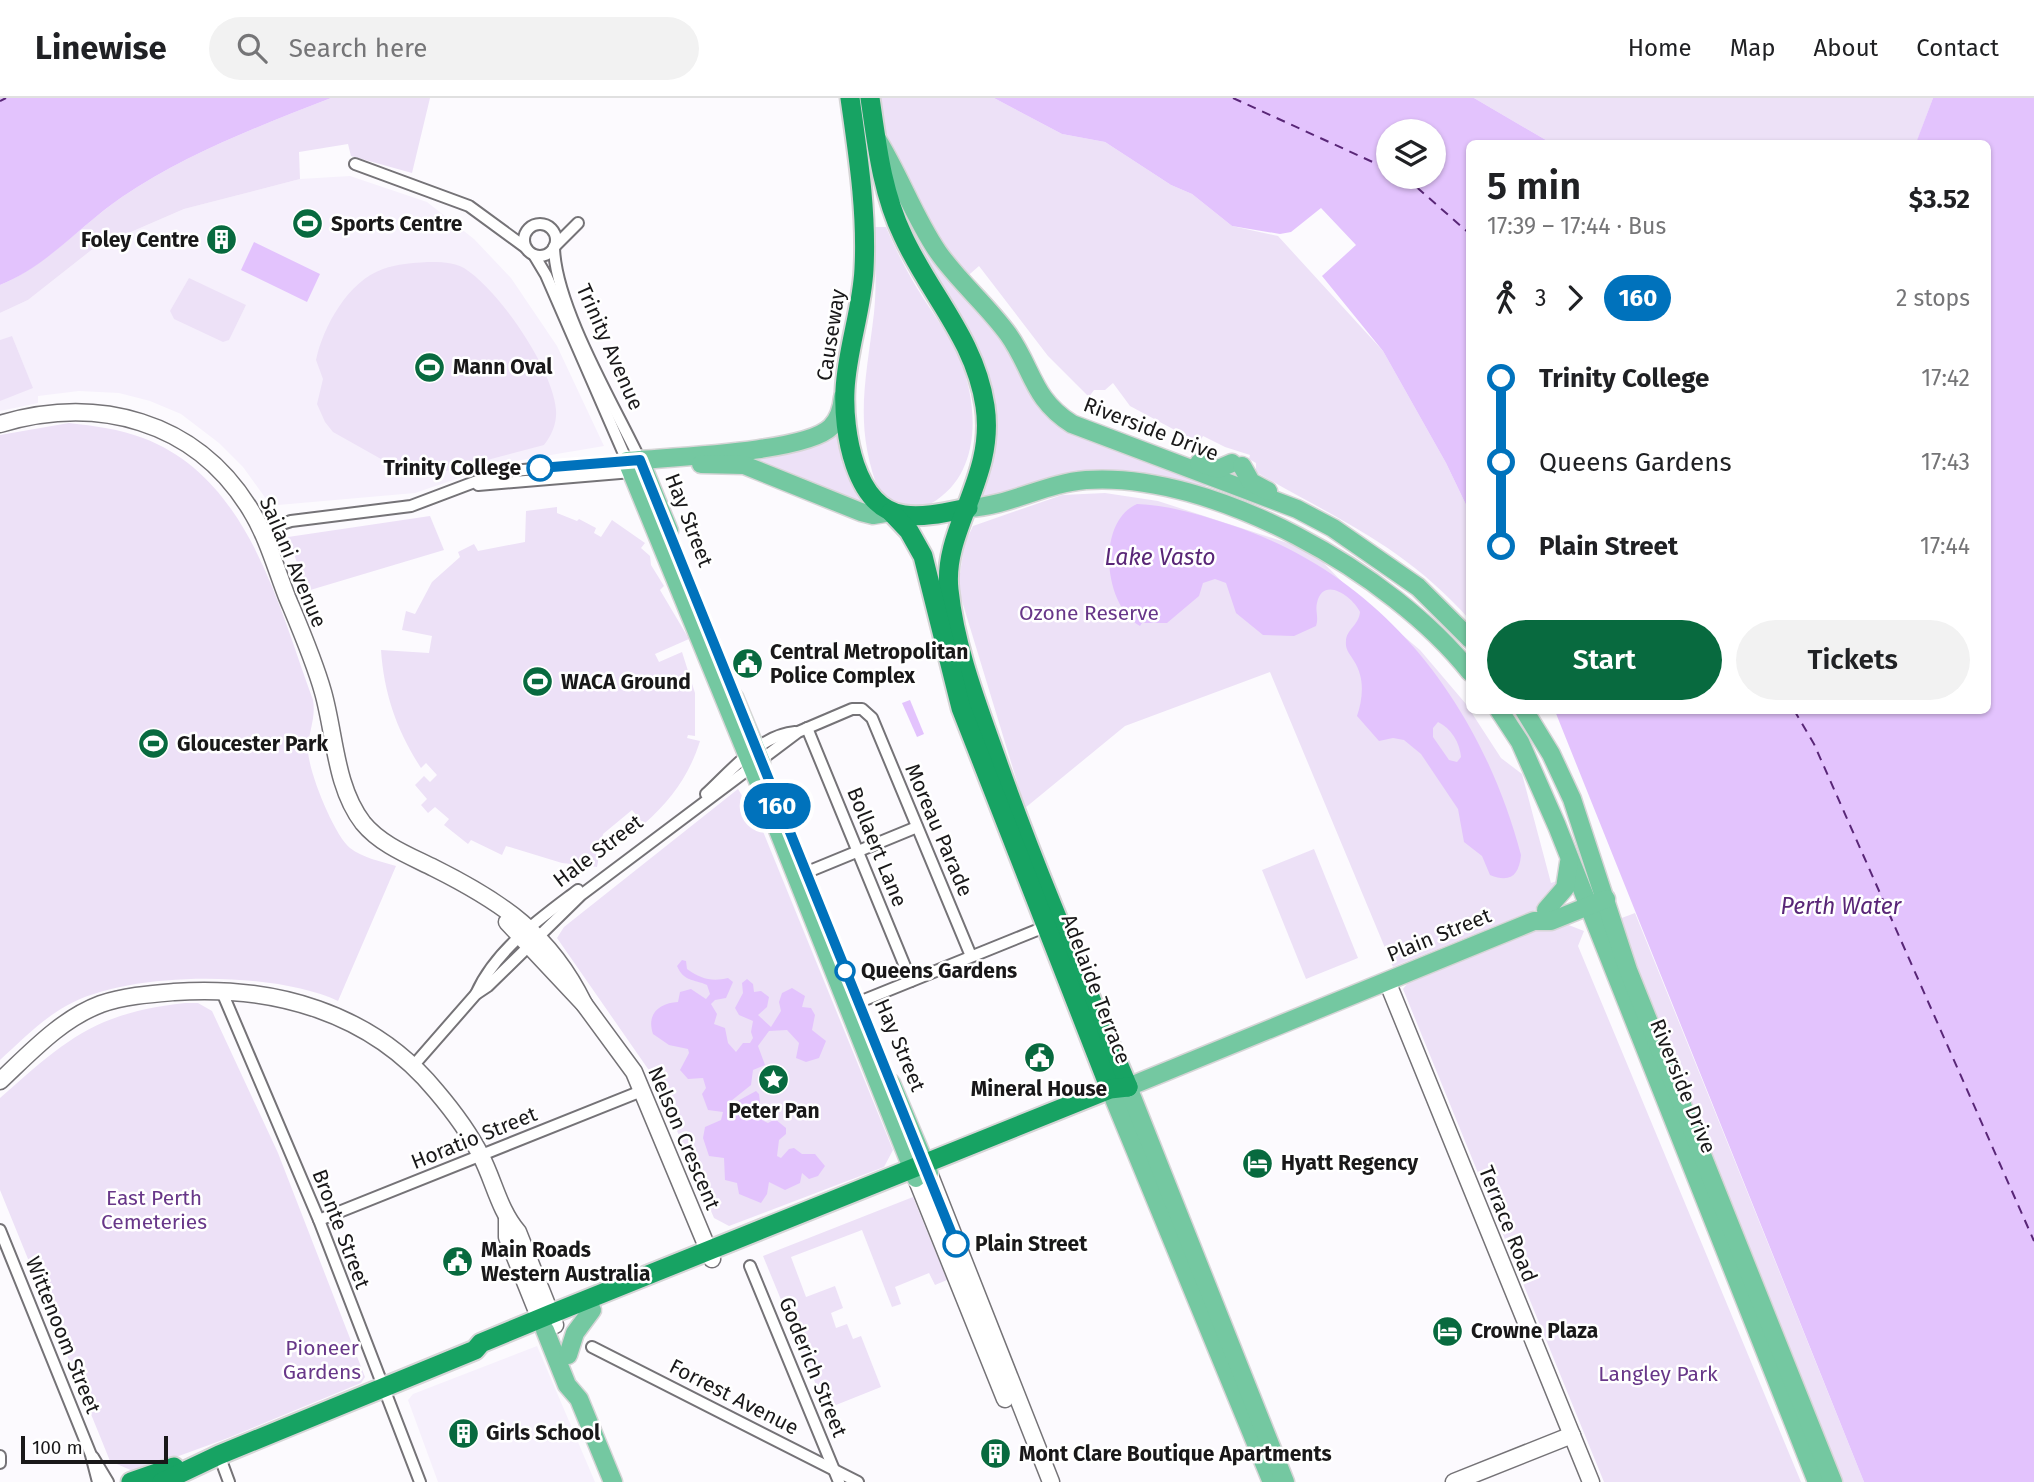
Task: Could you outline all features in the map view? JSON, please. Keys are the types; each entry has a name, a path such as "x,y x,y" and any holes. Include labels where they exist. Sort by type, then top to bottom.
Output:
{"highway":[{"name":"Causeway","path":"850,98 860,171 864,265 860,313 844,391 847,427 856,465 872,497 891,512"},
{"path":"870,98 890,206 904,239 961,332 978,370 985,406 984,463 968,508 905,516 891,512"},
{"name":"Adelaide Terrace","path":"968,508 954,551 948,588 957,639 1011,800 1117,1091"},
{"name":"Adelaide Terrace","path":"891,512 909,531 923,555 961,708 1047,926 1117,1091"},
{"name":"Plain Street","path":"162,1482 219,1455 475,1350 485,1354 548,1322 1117,1091"},
{"name":"Plain Street","path":"548,1322 592,1310 711,1255"},
{"name":"Plain Street","path":"131,1482 219,1455"}],"main road":[{"name":"Riverside Drive","path":"877,139 924,230 953,273 1008,335 1042,400 1072,424 1297,509 1372,552 1418,587 1466,635"},
{"name":"Hay Street","path":"636,466 785,445 815,437 831,428 838,417 844,391"},
{"path":"1132,447 1148,446 1212,468 1237,464 1251,482 1297,509"},
{"name":"Hay Street","path":"636,466 712,463 744,465 861,512 873,515 891,512"},
{"name":"Hay Street","path":"636,466 920,1171"},
{"path":"968,508 991,506 1084,480 1114,480 1201,497 1261,518 1339,559 1418,618 1466,668"},
{"name":"Riverside Drive","path":"1501,714 1525,753 1569,856 1817,1482"},
{"name":"Riverside Drive","path":"1526,714 1551,754 1572,799 1628,970 1833,1482"},
{"name":"Hay Street","path":"754,759 805,873 852,1005"},
{"path":"1569,856 1565,887 1544,917 1573,920 1600,939"},
{"name":"Plain Street","path":"1117,1091 1604,893"},
{"name":"Adelaide Terrace","path":"1117,1091 1272,1482"},
{"name":"Adelaide Terrace","path":"1117,1091 1285,1482"},
{"path":"568,1355 575,1333 592,1310"},
{"path":"548,1322 568,1355 577,1381 579,1399 612,1482"},
{"path":"548,1322 567,1385 579,1399"}],"street":[{"path":"355,164 469,206 534,255 547,255 578,223 499,228"},
{"path":"548,226 554,233 555,246"},
{"path":"525,247 524,238 529,228"},
{"name":"Trinity Avenue","path":"555,246 555,268 636,466"},
{"name":"Trinity Avenue","path":"534,255 636,466"},
{"name":"Sailani Avenue","path":"0,424 56,411 114,414 146,424 179,439 218,468 242,497 261,531 320,680 334,746 350,796 364,824 395,848"},
{"path":"261,531 291,521 411,506 468,486 636,466"},
{"name":"Hale Street","path":"413,1066 476,994 488,986 529,935 754,759 778,737 803,730 852,709 862,709 872,718"},
{"name":"Moreau Parade","path":"872,718 971,956"},
{"name":"Bollaert Lane","path":"803,730 858,851 911,981"},
{"path":"805,873 918,827"},
{"name":"Nelson Crescent","path":"395,848 463,882 529,935 584,1004 644,1090 711,1255"},
{"path":"852,1005 1047,926"},
{"name":"Terrace Road","path":"1387,981 1591,1482"},
{"path":"0,1081 64,1024 101,1004 156,994 222,992 275,997 316,1007 388,1044 413,1066 454,1113 481,1156 507,1219 518,1232 548,1322"},
{"name":"Bronte Street","path":"222,992 319,1220 420,1482"},
{"name":"Horatio Street","path":"319,1220 644,1090"},
{"name":"Hay Street","path":"920,1171 1039,1482"},
{"name":"Hay Street","path":"920,1171 1051,1482"},
{"name":"Wittenoom Street","path":"0,1230 91,1455 98,1482"},
{"name":"Goderich Street","path":"750,1266 839,1482"},
{"name":"Forrest Avenue","path":"592,1347 858,1482"},
{"path":"1454,1482 1572,1435"},
{"name":"Wittenoom Street","path":"91,1455 108,1482"},
{"path":"219,1455 229,1482"},
{"path":"0,1456 0,1463"}],"shaded area":[{"name":"Trinity College","path":"350,176 427,202 474,239 511,278 557,346 604,446 503,463 415,493 278,505 269,503 243,467 219,443 181,414 150,401 119,393 79,391 38,396 38,403 0,411 0,313 28,300 94,248 184,209 300,179"},
{"path":"537,1346 595,1482 438,1482 408,1400 413,1394"}],"green space":[{"path":"331,98 430,98 412,173 351,156 348,144 299,152 300,179 184,209 94,248 28,300 0,313 0,285 33,267 122,197 197,154"},
{"path":"880,98 994,98 1062,134 1105,142 1171,185 1192,194 1232,226 1278,236 1383,351 1446,463 1466,505 1466,616 1445,594 1395,553 1256,472 1256,463 1249,459 1250,455 1203,436 1199,443 1130,406 1113,383 1105,390 1094,390 1089,397 1048,356 979,266 963,280 909,192 887,140 881,117"},
{"path":"1474,98 1933,98 1917,140 1546,140"},
{"path":"904,201 1000,331 1047,411 1208,479 1205,488 1119,475 978,503 986,371 964,321 926,264 895,206"},
{"path":"874,227 886,227 900,258 952,343 967,379 971,398 972,436 962,471 952,486 938,499 916,508 900,507 880,494 867,447 864,404 875,302"},
{"name":"Mann Oval","path":"427,262 451,263 464,268 493,294 522,332 553,393 556,420 544,445 442,472 381,459 333,432 325,422 317,404 323,379 316,360 324,334 339,307 348,294 370,275 394,266"},
{"path":"189,278 246,305 229,340 223,342 174,319 170,311"},
{"path":"12,336 33,388 0,401 0,340"},
{"name":"Gloucester Park","path":"69,423 134,435 179,457 209,482 234,513 255,548 272,586 313,700 309,758 329,816 350,848 366,857 396,866 338,1001 310,991 240,980 162,981 126,986 93,994 66,1006 40,1024 0,1060 0,435"},
{"path":"838,433 867,506 734,455 810,447"},
{"name":"Ozone Reserve","path":"1105,493 1158,501 1312,551 1352,592 1420,650 1466,704 1466,714 1472,714 1501,758 1522,774 1551,883 1563,879 1549,900 1535,910 1393,967 1270,672 1125,726 1025,808 958,588 964,545 973,526 1062,495"},
{"name":"WACA Ground","path":"557,507 557,513 577,521 579,519 596,528 594,533 601,537 612,520 645,543 641,548 650,556 651,565 664,586 660,590 689,639 655,654 659,662 682,652 695,693 695,736 688,735 687,738 700,741 685,776 663,806 644,824 632,810 603,834 597,867 562,863 506,846 502,855 471,840 468,844 444,825 449,819 435,807 428,813 421,805 427,799 415,785 424,776 430,782 437,775 426,763 421,768 405,740 389,697 381,650 429,653 432,636 402,630 406,611 415,614 432,582 460,557 458,552 474,544 478,551 525,542 526,511"},
{"path":"430,516 444,550 307,591 288,537"},
{"name":"Queens Gardens","path":"738,789 762,829 893,1150 884,1167 729,1226 714,1218 655,1079 557,938 564,927"},
{"path":"1314,849 1358,958 1306,979 1262,870"},
{"path":"1635,913 1864,1482 1838,1482 1642,990 1619,919"},
{"name":"Langley Park","path":"1566,924 1584,931 1578,946 1801,1482 1604,1482 1403,989 1410,980 1552,925"},
{"name":"East Perth Cemeteries","path":"198,1003 212,1011 278,1153 365,1377 361,1383 228,1438 135,1472 110,1461 0,1190 0,1098 44,1060 83,1032 127,1014"},
{"path":"913,1197 947,1280 935,1285 929,1273 895,1287 901,1304 892,1307 862,1230 791,1257 806,1297 835,1286 843,1308 831,1313 836,1328 847,1324 853,1339 861,1336 881,1387 826,1409 763,1256"}],"water":[{"path":"0,98 331,98 250,130 172,167 122,197 33,268 0,285"},
{"path":"994,98 1474,98 1546,140 1466,140 1466,505 1446,463 1383,351 1322,276 1356,245 1321,208 1291,232 1280,234 1232,226 1192,194 1171,185 1105,142 1062,134"},
{"name":"Perth Water","path":"1933,98 2034,98 2034,1482 1864,1482 1556,714 1991,714 1991,140 1917,140"},
{"path":"254,242 320,274 307,302 241,270"},
{"name":"Lake Vasto","path":"1137,504 1161,506 1231,525 1285,547 1335,576 1379,612 1418,652 1452,697 1480,747 1503,800 1521,855 1516,873 1508,878 1490,875 1482,856 1464,842 1458,809 1421,754 1404,740 1393,738 1379,741 1357,716 1362,695 1361,681 1358,668 1346,644 1348,634 1360,612 1351,600 1338,591 1325,590 1317,603 1316,626 1294,636 1263,635 1236,613 1226,583 1215,579 1203,583 1199,596 1167,623 1142,623 1140,626 1118,601 1109,564 1110,545 1115,528 1124,514","holes":["1438,722 1451,732 1459,746 1461,757 1457,762 1449,760 1433,737 1433,728"]},
{"path":"910,700 924,734 917,737 902,703"},
{"path":"682,960 686,961 687,969 702,977 712,980 728,978 733,982 726,998 715,1000 711,1004 717,1014 714,1024 725,1028 728,1043 736,1052 743,1043 750,1043 753,1038 753,1021 739,1015 735,1008 743,993 742,983 747,979 753,984 754,992 761,991 769,997 767,1007 758,1015 771,1027 781,1011 779,1002 782,993 792,988 805,996 802,1007 811,1008 815,1015 812,1030 826,1041 819,1058 806,1062 796,1058 799,1043 787,1030 769,1031 758,1046 765,1065 753,1070 751,1085 731,1101 734,1103 756,1091 759,1094 762,1120 768,1123 775,1119 786,1128 786,1134 779,1140 777,1156 781,1158 789,1149 794,1148 802,1154 815,1154 825,1166 818,1176 809,1179 802,1173 800,1183 785,1190 769,1182 767,1194 761,1203 739,1194 737,1183 725,1180 724,1158 709,1156 703,1138 705,1127 721,1120 723,1112 708,1110 702,1094 706,1088 703,1078 688,1079 680,1070 689,1053 688,1049 669,1045 653,1034 651,1020 656,1010 666,1004 678,1002 680,992 691,989 706,999 710,994 707,985 683,975 677,966"}],"ferry route":[{"path":"0,101 6,98"},
{"path":"1233,98 1376,164"},
{"path":"1419,189 1466,230"},
{"path":"1796,714 1814,744 2034,1241"}],"bus line":[{"name":"160","path":"540,468 640,460 956,1244"}],"place":[{"name":"Sports Centre","path":"308,224"},
{"name":"Foley Centre","path":"222,240"},
{"name":"Mann Oval","path":"430,367"},
{"name":"Trinity College","path":"540,468"},
{"name":"Central Metropolitan Police Complex","path":"747,664"},
{"name":"WACA Ground","path":"538,682"},
{"name":"Gloucester Park","path":"154,744"},
{"name":"Queens Gardens","path":"845,971"},
{"name":"Mineral House","path":"1039,1057"},
{"name":"Peter Pan","path":"774,1079"},
{"name":"Hyatt Regency","path":"1258,1163"},
{"name":"Plain Street","path":"956,1244"},
{"name":"Main Roads Western Australia","path":"458,1262"},
{"name":"Crowne Plaza","path":"1448,1331"},
{"name":"Girls School","path":"463,1433"},
{"name":"Mont Clare Boutique Apartments","path":"996,1454"}],"park label":[{"name":"Pioneer Gardens","path":"322,1360"}]}
